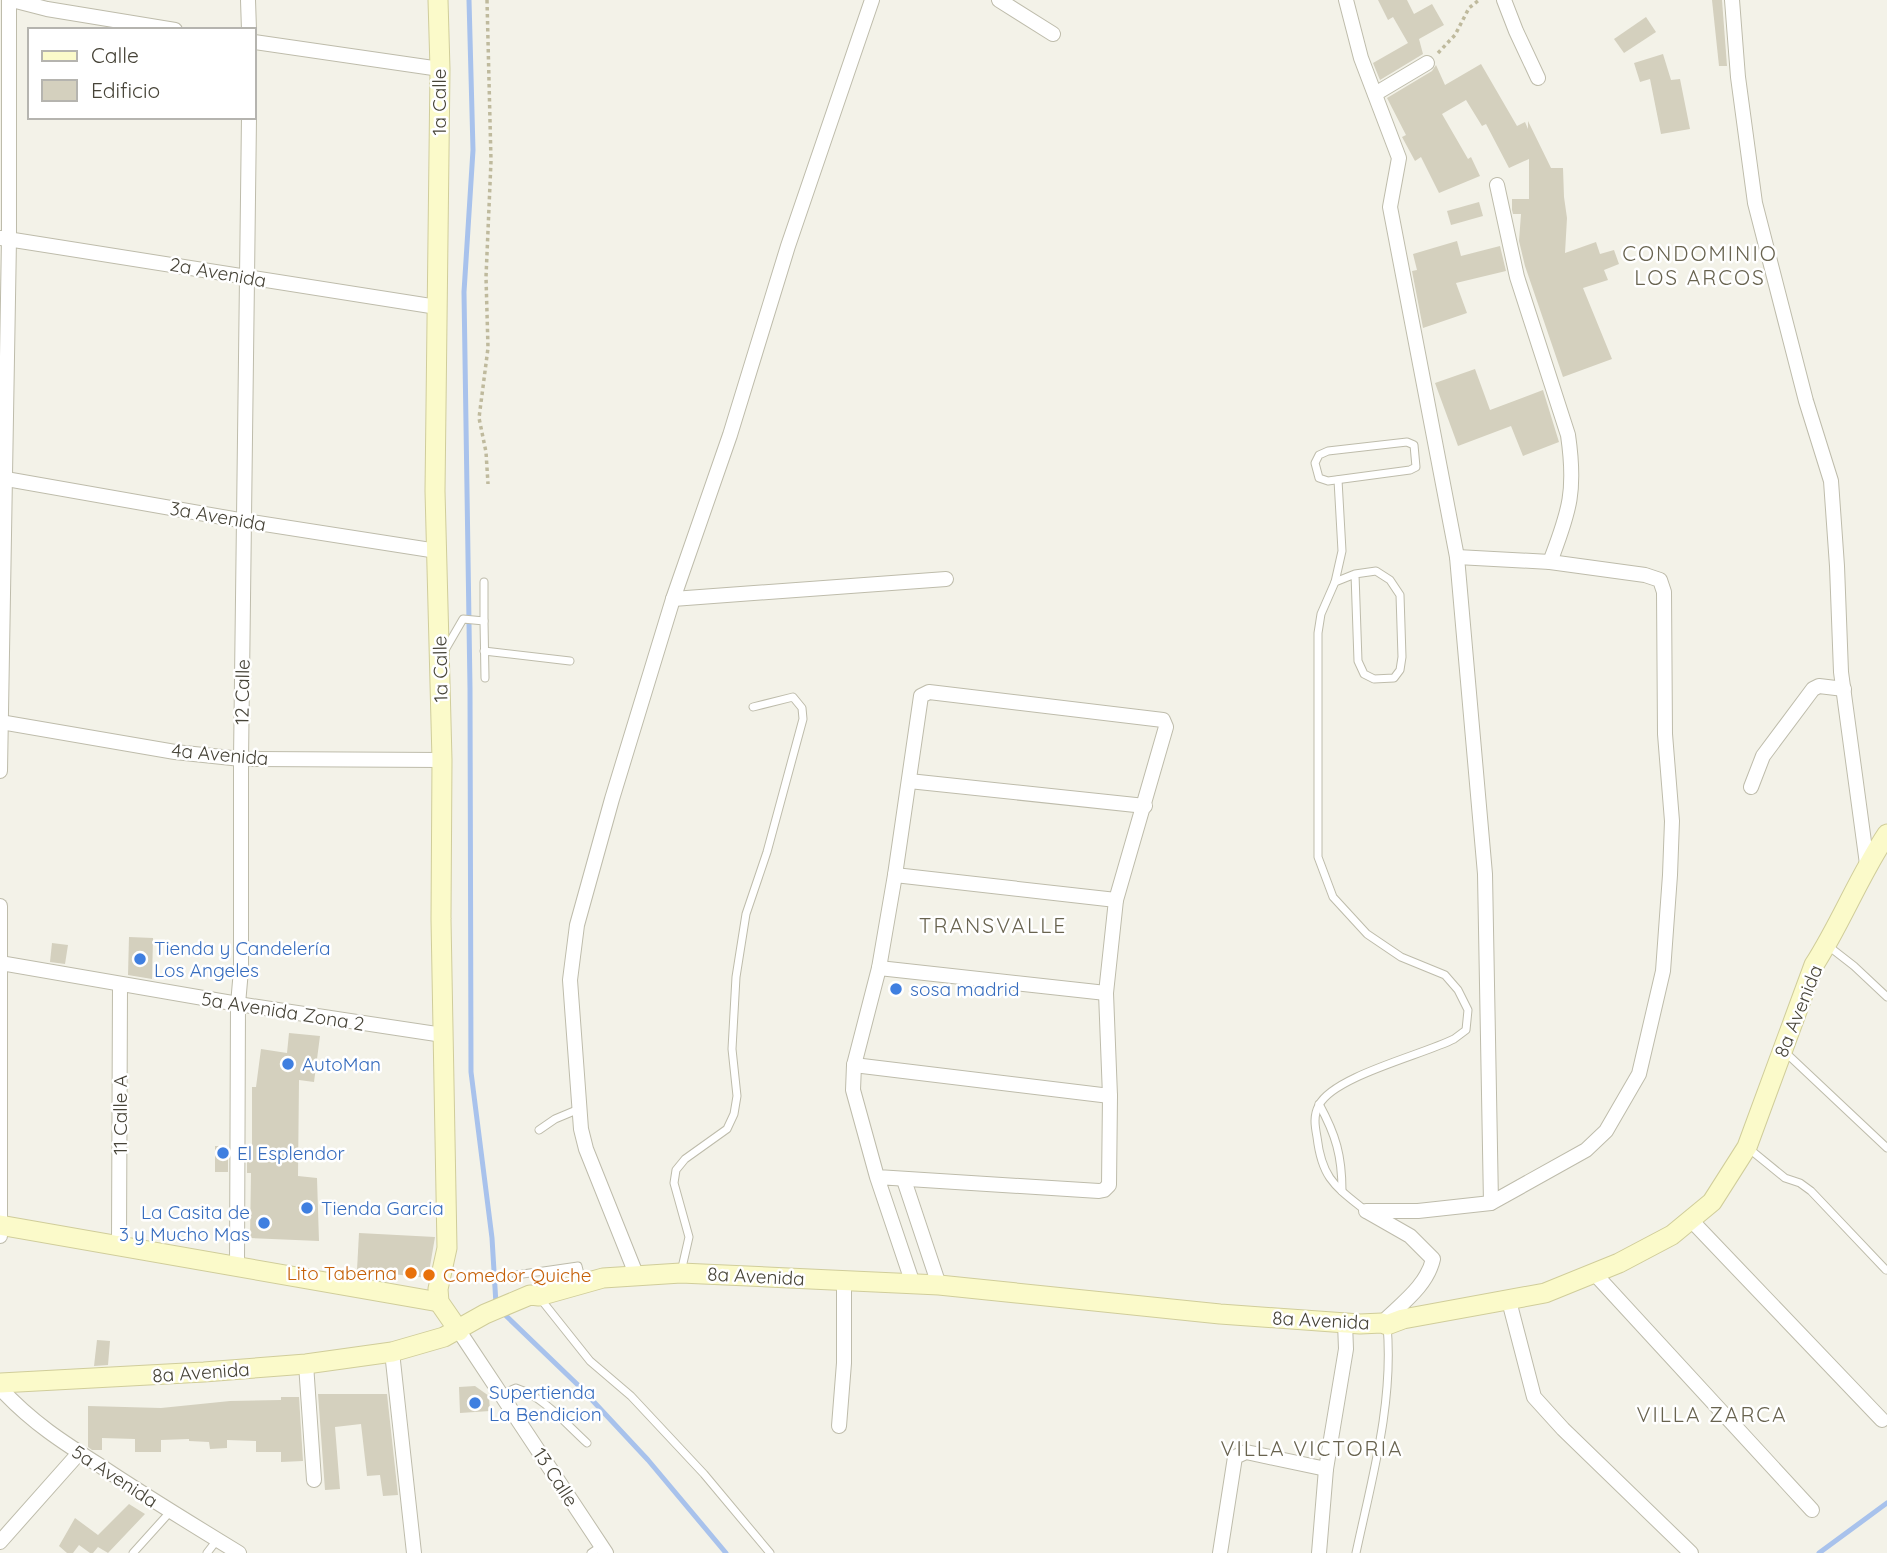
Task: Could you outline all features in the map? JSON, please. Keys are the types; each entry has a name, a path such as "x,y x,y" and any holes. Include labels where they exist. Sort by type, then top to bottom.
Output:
{"street":[{"path":"0,771 5,238 11,0 47,9 162,28"},
{"path":"248,0 248,28"},
{"name":"1a Calle","path":"438,0 440,69 436,551 442,760 447,1248 439,1296"},
{"path":"636,1274 586,1149 579,1108 570,981 577,925 673,598 730,435 788,246 872,0"},
{"path":"999,0 1053,34"},
{"path":"1346,0 1361,58 1399,159 1390,207 1457,557 1485,874 1491,1203"},
{"path":"1504,0 1538,78"},
{"path":"1732,0 1738,77 1755,203 1806,401 1831,481 1844,690 1867,864"},
{"path":"256,42 440,69"},
{"path":"1375,94 1427,63"},
{"name":"12 Calle","path":"238,1261 238,1004 242,932 241,760 249,119"},
{"path":"1497,185 1517,277 1568,435 1572,462 1571,499 1550,562"},
{"name":"2a Avenida","path":"5,238 437,307"},
{"name":"3a Avenida","path":"2,478 436,551"},
{"path":"1366,1211 1418,1211 1491,1203 1586,1150 1606,1131 1639,1074 1663,971 1672,821 1665,734 1664,592 1660,580 1645,575 1550,562 1457,557"},
{"path":"673,598 946,579"},
{"path":"1752,787 1763,756 1813,689 1819,686 1844,690"},
{"path":"877,1177 1104,1190 1109,1185 1110,1096 1106,993 1116,900 1166,727 1163,720 929,692 921,696 879,968 854,1065 853,1090 877,1177 913,1284"},
{"name":"4a Avenida","path":"0,722 175,752 241,760 442,760"},
{"path":"909,781 1145,806"},
{"name":"8a Avenida","path":"0,1386 306,1364 392,1352 444,1337 484,1317 582,1283 636,1274 681,1273 913,1284 1206,1312 1385,1324 1545,1293 1619,1263 1672,1235 1712,1202 1747,1147 1814,965 1827,945 1867,864 1887,834"},
{"path":"895,875 1116,900"},
{"path":"0,906 0,1236"},
{"name":"5a Avenida Zona 2","path":"0,963 120,985 443,1035"},
{"path":"879,968 1106,993"},
{"name":"11 Calle A","path":"120,985 120,1239"},
{"path":"854,1065 1110,1096"},
{"path":"904,1180 939,1286"},
{"path":"1366,1211 1410,1236 1433,1259 1430,1272 1385,1324"},
{"path":"0,1212 120,1239 439,1296 459,1331"},
{"path":"1690,1219 1882,1420"},
{"path":"0,1225 120,1239"},
{"path":"1594,1273 1812,1510"},
{"path":"839,1426 844,1363 844,1281"},
{"path":"1508,1301 1534,1397 1563,1429 1690,1553"},
{"path":"1318,1553 1326,1469 1346,1349 1345,1323"},
{"name":"13 Calle","path":"459,1331 502,1394 599,1551"},
{"path":"392,1352 414,1553"},
{"path":"306,1364 314,1480"},
{"name":"5a Avenida","path":"0,1386 22,1412 51,1436 239,1553"},
{"path":"1,1539 79,1453"},
{"path":"1220,1553 1235,1457 1239,1453 1326,1469"}],"lane":[{"path":"1407,442 1414,445 1416,467 1410,470 1338,480 1319,478 1315,463 1319,455 1328,451 1407,442"},
{"path":"1338,480 1342,551 1335,582 1321,614 1318,633 1318,857 1333,897 1367,934 1401,957 1445,975 1458,990 1468,1010 1466,1030 1454,1039 1336,1088 1319,1104 1314,1119 1319,1157 1327,1176 1366,1211"},
{"path":"1335,582 1355,574 1376,571 1390,580 1400,595 1402,657 1400,670 1394,678 1374,679 1364,674 1358,661 1355,574"},
{"path":"484,582 480,620 485,678"},
{"path":"439,662 463,619 480,620"},
{"path":"484,651 569,661"},
{"path":"681,1273 689,1237 674,1184 676,1170 685,1159 727,1129 734,1114 737,1096 732,1049 736,977 746,914 767,852 803,719 803,708 793,697 752,707"},
{"path":"1827,945 1887,997"},
{"path":"1782,1049 1887,1148"},
{"path":"1319,1104 1334,1131 1342,1162 1342,1191"},
{"path":"539,1130 579,1108"},
{"path":"1747,1147 1785,1178 1800,1183 1811,1191 1886,1270"},
{"path":"516,1275 578,1266 582,1283"},
{"path":"532,1299 590,1361 631,1396 686,1454 769,1553"},
{"path":"1356,1553 1384,1422 1389,1345 1385,1324"},
{"path":"502,1394 516,1388 528,1392 544,1403 586,1443"},
{"path":"133,1553 170,1512"},
{"path":"207,1553 217,1540"}],"path":[{"path":"487,0 491,161 485,277 488,348 480,418 488,484"},
{"path":"1427,63 1450,43 1469,8 1479,0"}],"building":[{"path":"1378,0 1407,0 1414,14 1432,4 1444,25 1419,39 1423,54 1380,80 1373,63 1408,43 1393,17 1388,20"},
{"path":"1712,0 1722,0 1727,66 1719,66"},
{"path":"1646,17 1656,32 1624,53 1614,39"},
{"path":"1663,54 1671,80 1680,79 1690,129 1661,134 1650,79 1640,82 1634,63"},
{"path":"1481,64 1517,126 1525,122 1528,129 1528,121 1551,168 1563,168 1567,218 1565,253 1596,242 1600,254 1614,250 1619,264 1604,270 1608,280 1583,288 1612,359 1563,377 1525,266 1519,241 1521,214 1513,214 1512,210 1512,199 1529,199 1529,159 1509,168 1486,124 1482,126 1466,100 1442,114 1468,159 1471,157 1480,176 1439,193 1421,157 1415,161 1402,137 1406,135 1387,98 1432,71 1436,65 1445,85"},
{"path":"1479,202 1483,216 1451,225 1447,211"},
{"path":"1457,241 1461,256 1500,246 1506,271 1456,283 1467,313 1423,328 1412,271 1417,270 1413,254"},
{"path":"1475,369 1490,410 1543,390 1559,442 1523,456 1511,426 1458,446 1435,383"},
{"name":"Tienda y Candelería Los Angeles","path":"129,937 153,938 152,979 128,975"},
{"path":"52,943 68,945 65,964 50,962"},
{"path":"289,1033 320,1036 314,1082 299,1080 298,1176 317,1178 319,1241 250,1238 251,1173 247,1173 247,1146 252,1146 252,1087 256,1087 261,1049 287,1053"},
{"path":"215,1146 228,1146 228,1172 215,1172"},
{"path":"359,1233 435,1237 428,1278 357,1270"},
{"path":"97,1340 110,1341 108,1365 94,1366"},
{"name":"Supertienda La Bendicion","path":"475,1386 489,1396 490,1411 460,1413 459,1387"},
{"path":"318,1394 387,1394 398,1495 383,1496 380,1475 367,1476 361,1424 335,1427 340,1489 325,1490"},
{"path":"281,1397 299,1397 303,1461 281,1462 281,1452 256,1452 256,1441 227,1440 227,1448 210,1449 209,1442 189,1439 161,1440 161,1452 135,1452 135,1439 102,1438 102,1450 88,1447 88,1406 161,1408 230,1401 281,1400"},
{"path":"129,1504 145,1514 108,1553 98,1547 90,1553 79,1545 73,1553 67,1553 59,1546 75,1518 98,1535"}],"waterway":[{"path":"469,0 473,150 464,292 470,688 471,1072 492,1238 496,1304"},
{"path":"501,1311 579,1386 648,1460 726,1553"},
{"path":"1819,1553 1887,1503"}],"place":[{"name":"Tienda y Candelería Los Angeles","path":"140,959"},
{"name":"sosa madrid","path":"896,989"},
{"name":"AutoMan","path":"288,1064"},
{"name":"El Esplendor","path":"223,1153"},
{"name":"Tienda Garcia","path":"307,1208"},
{"name":"La Casita de 3 y Mucho Mas","path":"264,1223"},
{"name":"Lito Taberna","path":"411,1273"},
{"name":"Comedor Quiche","path":"429,1275"},
{"name":"Supertienda La Bendicion","path":"475,1403"}],"district":[{"name":"CONDOMINIO LOS ARCOS","path":"1700,265"},
{"name":"TRANSVALLE","path":"993,925"},
{"name":"VILLA ZARCA","path":"1712,1414"},
{"name":"VILLA VICTORIA","path":"1312,1448"}]}
